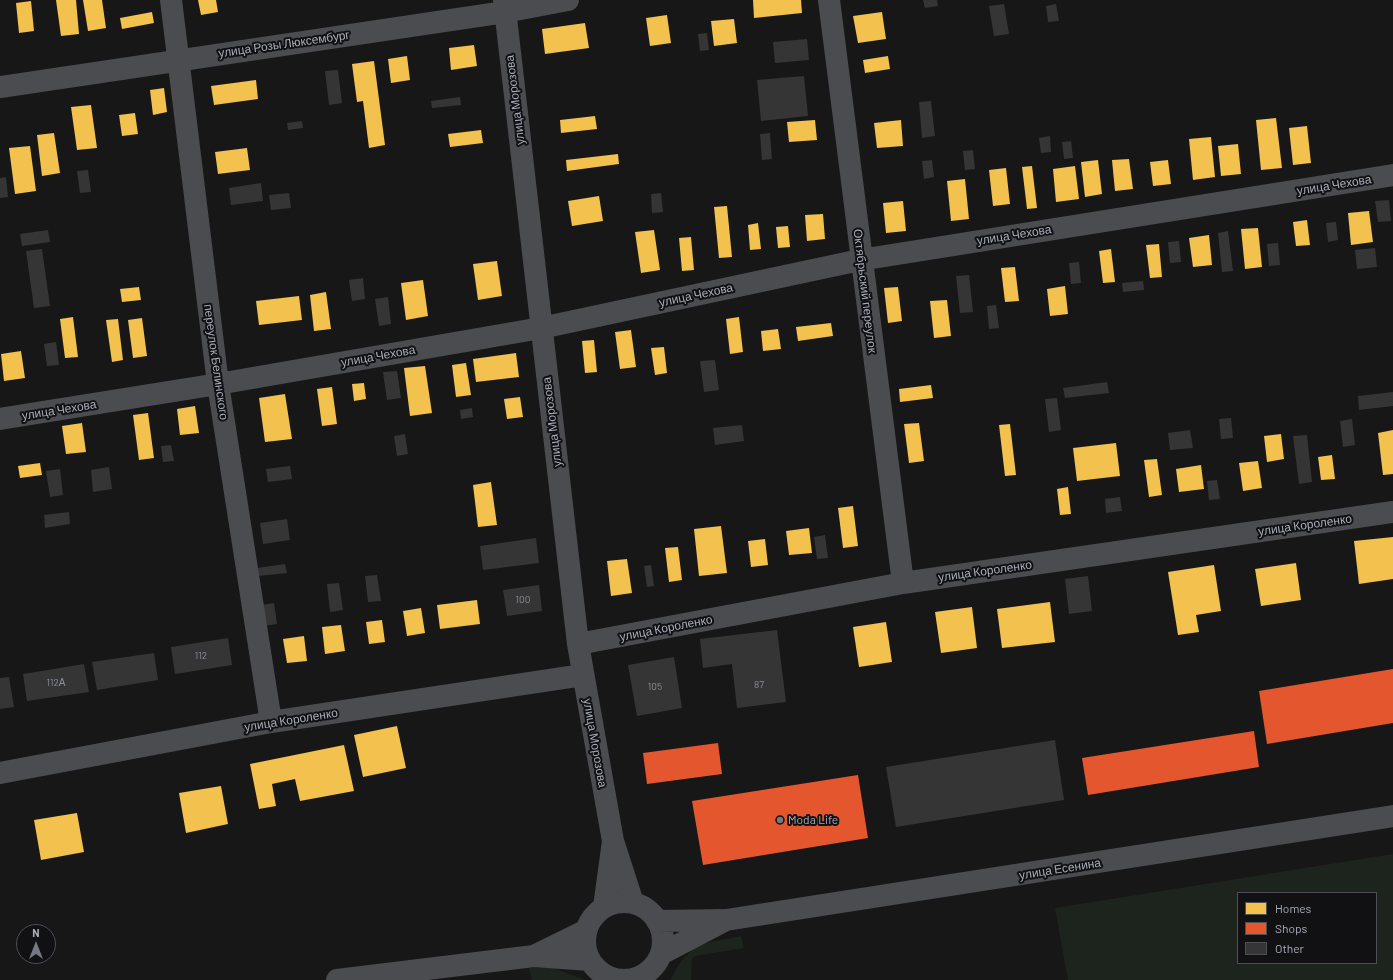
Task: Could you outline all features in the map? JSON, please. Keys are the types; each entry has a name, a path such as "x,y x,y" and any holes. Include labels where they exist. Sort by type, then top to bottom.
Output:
{"street":[{"name":"переулок Белинского","path":"171,0 177,60 218,384 271,722"},
{"name":"улица Розы Люксембург","path":"0,87 177,60 504,6 568,0"},
{"name":"Октябрьский переулок","path":"828,0 860,260 903,582"},
{"name":"улица Морозова","path":"504,6 578,644 613,841"},
{"name":"улица Чехова","path":"0,419 218,384 541,328 860,260 1393,175"},
{"name":"улица Короленко","path":"578,644 903,582 1393,512"},
{"name":"улица Короленко","path":"0,773 271,722 583,675"},
{"name":"улица Есенина","path":"726,920 1393,816"},
{"path":"613,841 633,903"},
{"path":"604,907 613,841"},
{"path":"656,967 662,935 657,921 647,909 633,903 618,902 604,907 592,917 586,931 585,946 590,960 600,971 614,979 629,979 643,976 726,920"},
{"path":"657,921 726,920"},
{"path":"534,956 586,931"},
{"path":"337,980 534,956 590,960"}],"shaded area":[{"path":"1393,854 1393,980 1068,980 1055,908"},
{"path":"741,936 744,948 695,956 692,959 691,980 670,980 681,961 692,950 705,943"},
{"path":"529,968 553,968 586,980 532,980"}],"building: Homes":[{"path":"56,0 76,0 79,34 61,36"},
{"path":"83,0 102,0 106,28 88,31"},
{"path":"198,0 216,0 218,12 201,15"},
{"path":"753,0 801,0 802,13 754,18"},
{"path":"31,1 34,31 19,33 16,3"},
{"path":"152,12 154,23 122,29 120,18"},
{"path":"882,12 886,39 858,43 853,16"},
{"path":"667,15 671,43 650,46 646,18"},
{"path":"734,19 737,43 714,46 711,21"},
{"path":"585,23 589,48 545,54 542,29"},
{"path":"474,45 477,66 451,70 449,48"},
{"path":"407,56 410,80 391,83 388,59"},
{"path":"888,56 890,69 865,73 863,60"},
{"path":"374,61 385,145 369,148 363,101 357,102 352,64"},
{"path":"256,80 258,99 214,105 211,86"},
{"path":"164,88 167,112 153,115 150,90"},
{"path":"91,105 97,148 77,150 71,107"},
{"path":"135,113 138,134 122,136 119,115"},
{"path":"595,116 597,129 561,133 560,120"},
{"path":"1276,118 1282,168 1261,170 1256,120"},
{"path":"815,120 817,140 789,142 787,122"},
{"path":"901,120 903,146 877,148 874,123"},
{"path":"1307,126 1311,163 1293,165 1289,128"},
{"path":"481,130 483,143 450,147 448,134"},
{"path":"54,133 60,173 42,176 37,135"},
{"path":"1211,137 1215,177 1193,180 1189,139"},
{"path":"1238,144 1241,174 1221,176 1218,146"},
{"path":"30,146 36,191 15,194 9,148"},
{"path":"247,148 250,170 218,174 215,152"},
{"path":"618,154 619,164 567,171 566,160"},
{"path":"1129,159 1133,189 1115,191 1112,160"},
{"path":"1098,160 1102,194 1085,197 1081,162"},
{"path":"1168,160 1171,184 1153,186 1150,162"},
{"path":"1032,166 1037,208 1027,209 1022,167"},
{"path":"1075,166 1079,199 1056,202 1053,169"},
{"path":"1006,168 1010,204 993,206 989,170"},
{"path":"965,179 969,219 951,221 947,181"},
{"path":"599,196 603,221 572,226 568,201"},
{"path":"903,201 906,231 886,233 883,203"},
{"path":"727,206 732,257 719,258 714,207"},
{"path":"1369,211 1373,242 1351,245 1348,213"},
{"path":"823,214 825,239 807,241 805,215"},
{"path":"1307,220 1310,245 1296,246 1293,222"},
{"path":"758,223 761,249 750,250 748,225"},
{"path":"788,226 790,247 778,248 776,227"},
{"path":"1258,228 1262,267 1245,269 1241,229"},
{"path":"654,230 660,270 641,273 635,232"},
{"path":"1209,235 1212,265 1193,267 1189,238"},
{"path":"691,237 694,270 682,271 679,238"},
{"path":"1159,244 1162,277 1150,278 1146,245"},
{"path":"1111,249 1115,282 1103,283 1099,251"},
{"path":"497,261 502,296 478,300 473,264"},
{"path":"1015,267 1019,301 1005,302 1001,268"},
{"path":"423,280 428,316 406,320 401,283"},
{"path":"1065,286 1068,314 1050,316 1047,289"},
{"path":"139,287 141,300 122,302 120,289"},
{"path":"898,287 902,321 888,323 884,288"},
{"path":"326,292 331,329 314,331 310,295"},
{"path":"299,296 302,320 259,325 256,301"},
{"path":"947,300 951,336 934,338 930,301"},
{"path":"73,317 78,357 65,358 60,319"},
{"path":"739,317 743,352 730,354 726,319"},
{"path":"142,318 147,356 133,358 128,320"},
{"path":"118,319 123,360 112,362 106,320"},
{"path":"831,323 833,336 798,341 796,327"},
{"path":"778,329 781,349 763,351 761,331"},
{"path":"631,330 636,367 620,369 615,332"},
{"path":"594,340 597,372 585,373 582,341"},
{"path":"664,347 667,373 655,375 651,348"},
{"path":"21,351 25,378 4,381 1,354"},
{"path":"516,353 519,377 476,382 473,359"},
{"path":"466,363 471,395 456,397 452,365"},
{"path":"425,366 432,413 410,416 404,368"},
{"path":"364,383 366,399 354,401 352,384"},
{"path":"931,385 933,398 900,402 899,389"},
{"path":"332,387 337,424 322,426 317,389"},
{"path":"285,394 292,439 265,442 259,398"},
{"path":"520,397 523,417 507,419 504,399"},
{"path":"195,406 199,433 180,435 177,409"},
{"path":"148,413 154,458 139,460 133,415"},
{"path":"82,423 86,452 66,454 62,426"},
{"path":"919,423 924,461 909,463 904,424"},
{"path":"1010,424 1016,475 1005,476 999,425"},
{"path":"1393,430 1393,474 1383,475 1378,433"},
{"path":"1281,434 1284,459 1267,462 1264,436"},
{"path":"1116,443 1120,476 1077,481 1073,448"},
{"path":"1332,455 1335,479 1321,480 1318,457"},
{"path":"1157,459 1162,495 1149,497 1144,460"},
{"path":"1258,461 1262,488 1243,491 1239,463"},
{"path":"40,463 42,475 20,478 18,466"},
{"path":"1201,465 1204,489 1179,492 1176,469"},
{"path":"491,482 497,525 478,527 473,485"},
{"path":"1068,487 1071,514 1060,515 1057,489"},
{"path":"853,506 858,546 843,548 838,508"},
{"path":"721,526 727,573 699,576 694,529"},
{"path":"809,528 812,553 789,555 786,531"},
{"path":"1393,537 1393,579 1359,584 1354,541"},
{"path":"765,539 768,565 751,567 748,541"},
{"path":"678,547 682,580 669,582 665,548"},
{"path":"627,559 632,593 611,596 607,561"},
{"path":"1296,563 1301,600 1261,606 1255,569"},
{"path":"1214,565 1221,611 1196,615 1199,632 1178,635 1168,572"},
{"path":"477,600 480,624 440,629 437,605"},
{"path":"1050,602 1055,642 1002,648 997,609"},
{"path":"972,607 977,648 941,653 935,612"},
{"path":"421,608 425,633 407,636 403,611"},
{"path":"382,620 385,642 369,644 366,622"},
{"path":"886,622 892,662 859,667 853,627"},
{"path":"341,625 345,651 325,654 322,627"},
{"path":"304,636 307,661 287,663 283,639"},
{"path":"397,726 406,768 363,777 354,735"},
{"path":"344,745 354,791 300,801 295,779 272,784 276,806 259,809 250,764"},
{"path":"221,786 228,824 186,833 179,793"},
{"path":"77,813 84,852 41,860 34,820"}],"building: Shops":[{"path":"1393,669 1393,723 1267,744 1259,691"},
{"path":"1254,731 1259,767 1088,795 1082,758"},
{"path":"718,743 722,774 647,784 643,753"},
{"name":"Moda Life","path":"858,775 868,838 703,865 692,801"}],"building: Other":[{"path":"923,0 937,0 938,6 925,8"},
{"path":"1004,4 1009,34 994,36 989,6"},
{"path":"1056,4 1059,21 1048,22 1046,6"},
{"path":"707,33 709,50 700,51 698,34"},
{"path":"807,39 809,60 775,63 773,42"},
{"path":"338,70 342,103 329,105 325,71"},
{"path":"804,76 808,116 761,121 757,80"},
{"path":"460,97 461,105 432,108 431,101"},
{"path":"931,101 935,136 922,138 919,102"},
{"path":"302,121 303,128 288,130 287,123"},
{"path":"770,133 772,159 762,160 760,134"},
{"path":"1050,136 1051,152 1041,153 1039,138"},
{"path":"1071,141 1073,158 1064,159 1062,142"},
{"path":"973,150 975,169 965,170 963,151"},
{"path":"932,160 934,177 924,179 922,161"},
{"path":"88,170 91,192 80,193 77,171"},
{"path":"6,177 8,197 0,198 0,178"},
{"path":"261,183 263,201 231,205 229,188"},
{"path":"289,193 291,208 271,210 269,195"},
{"path":"661,193 663,212 652,213 651,194"},
{"path":"1389,200 1391,221 1378,222 1375,201"},
{"path":"1336,222 1338,240 1328,242 1326,223"},
{"path":"48,230 50,242 22,246 20,234"},
{"path":"1228,231 1233,271 1222,272 1218,233"},
{"path":"1179,241 1181,262 1170,263 1168,242"},
{"path":"1278,243 1280,265 1269,266 1267,244"},
{"path":"1375,248 1377,267 1357,269 1355,250"},
{"path":"42,249 50,306 34,308 26,251"},
{"path":"1079,262 1081,283 1071,284 1069,263"},
{"path":"969,275 973,312 960,313 956,276"},
{"path":"363,278 365,299 352,301 349,280"},
{"path":"1143,281 1144,290 1123,292 1122,283"},
{"path":"388,297 391,324 379,326 375,299"},
{"path":"996,305 999,328 989,329 987,306"},
{"path":"56,342 59,365 47,366 44,344"},
{"path":"715,360 719,390 704,392 700,361"},
{"path":"397,371 401,398 387,400 383,372"},
{"path":"1107,382 1109,393 1065,398 1063,388"},
{"path":"1393,392 1393,406 1359,410 1358,396"},
{"path":"1057,398 1061,430 1049,432 1045,399"},
{"path":"472,408 473,417 461,419 460,410"},
{"path":"1231,418 1233,438 1221,439 1219,419"},
{"path":"1352,419 1355,445 1343,447 1340,421"},
{"path":"742,425 744,441 715,445 713,428"},
{"path":"1190,430 1193,448 1170,450 1168,433"},
{"path":"405,434 408,454 397,456 394,436"},
{"path":"1307,435 1312,482 1299,484 1293,436"},
{"path":"171,445 174,461 163,462 161,446"},
{"path":"290,466 292,479 268,482 266,469"},
{"path":"109,467 112,489 93,492 91,470"},
{"path":"60,469 63,495 50,497 46,471"},
{"path":"1217,480 1220,499 1209,500 1207,481"},
{"path":"1120,497 1122,511 1106,513 1105,499"},
{"path":"69,512 70,524 45,528 44,515"},
{"path":"287,519 290,540 263,544 260,523"},
{"path":"825,535 828,558 817,559 814,537"},
{"path":"536,538 539,563 483,570 480,546"},
{"path":"285,564 287,573 258,576 257,568"},
{"path":"651,565 654,586 647,587 644,566"},
{"path":"377,575 381,601 368,602 365,576"},
{"path":"1088,576 1092,611 1069,614 1065,579"},
{"path":"339,583 343,610 330,612 327,584"},
{"path":"539,585 542,611 507,616 503,590"},
{"path":"274,603 277,624 264,626 261,605"},
{"path":"777,630 786,702 737,708 732,664 703,668 700,639"},
{"path":"228,638 232,665 175,674 171,647"},
{"path":"154,653 158,680 97,690 92,662"},
{"path":"674,657 682,708 637,716 628,665"},
{"path":"84,664 89,692 27,701 23,674"},
{"path":"9,677 14,707 0,709 0,678"},
{"path":"1055,740 1064,800 896,827 886,767"}],"place":[{"name":"Moda Life","path":"780,820"}]}
